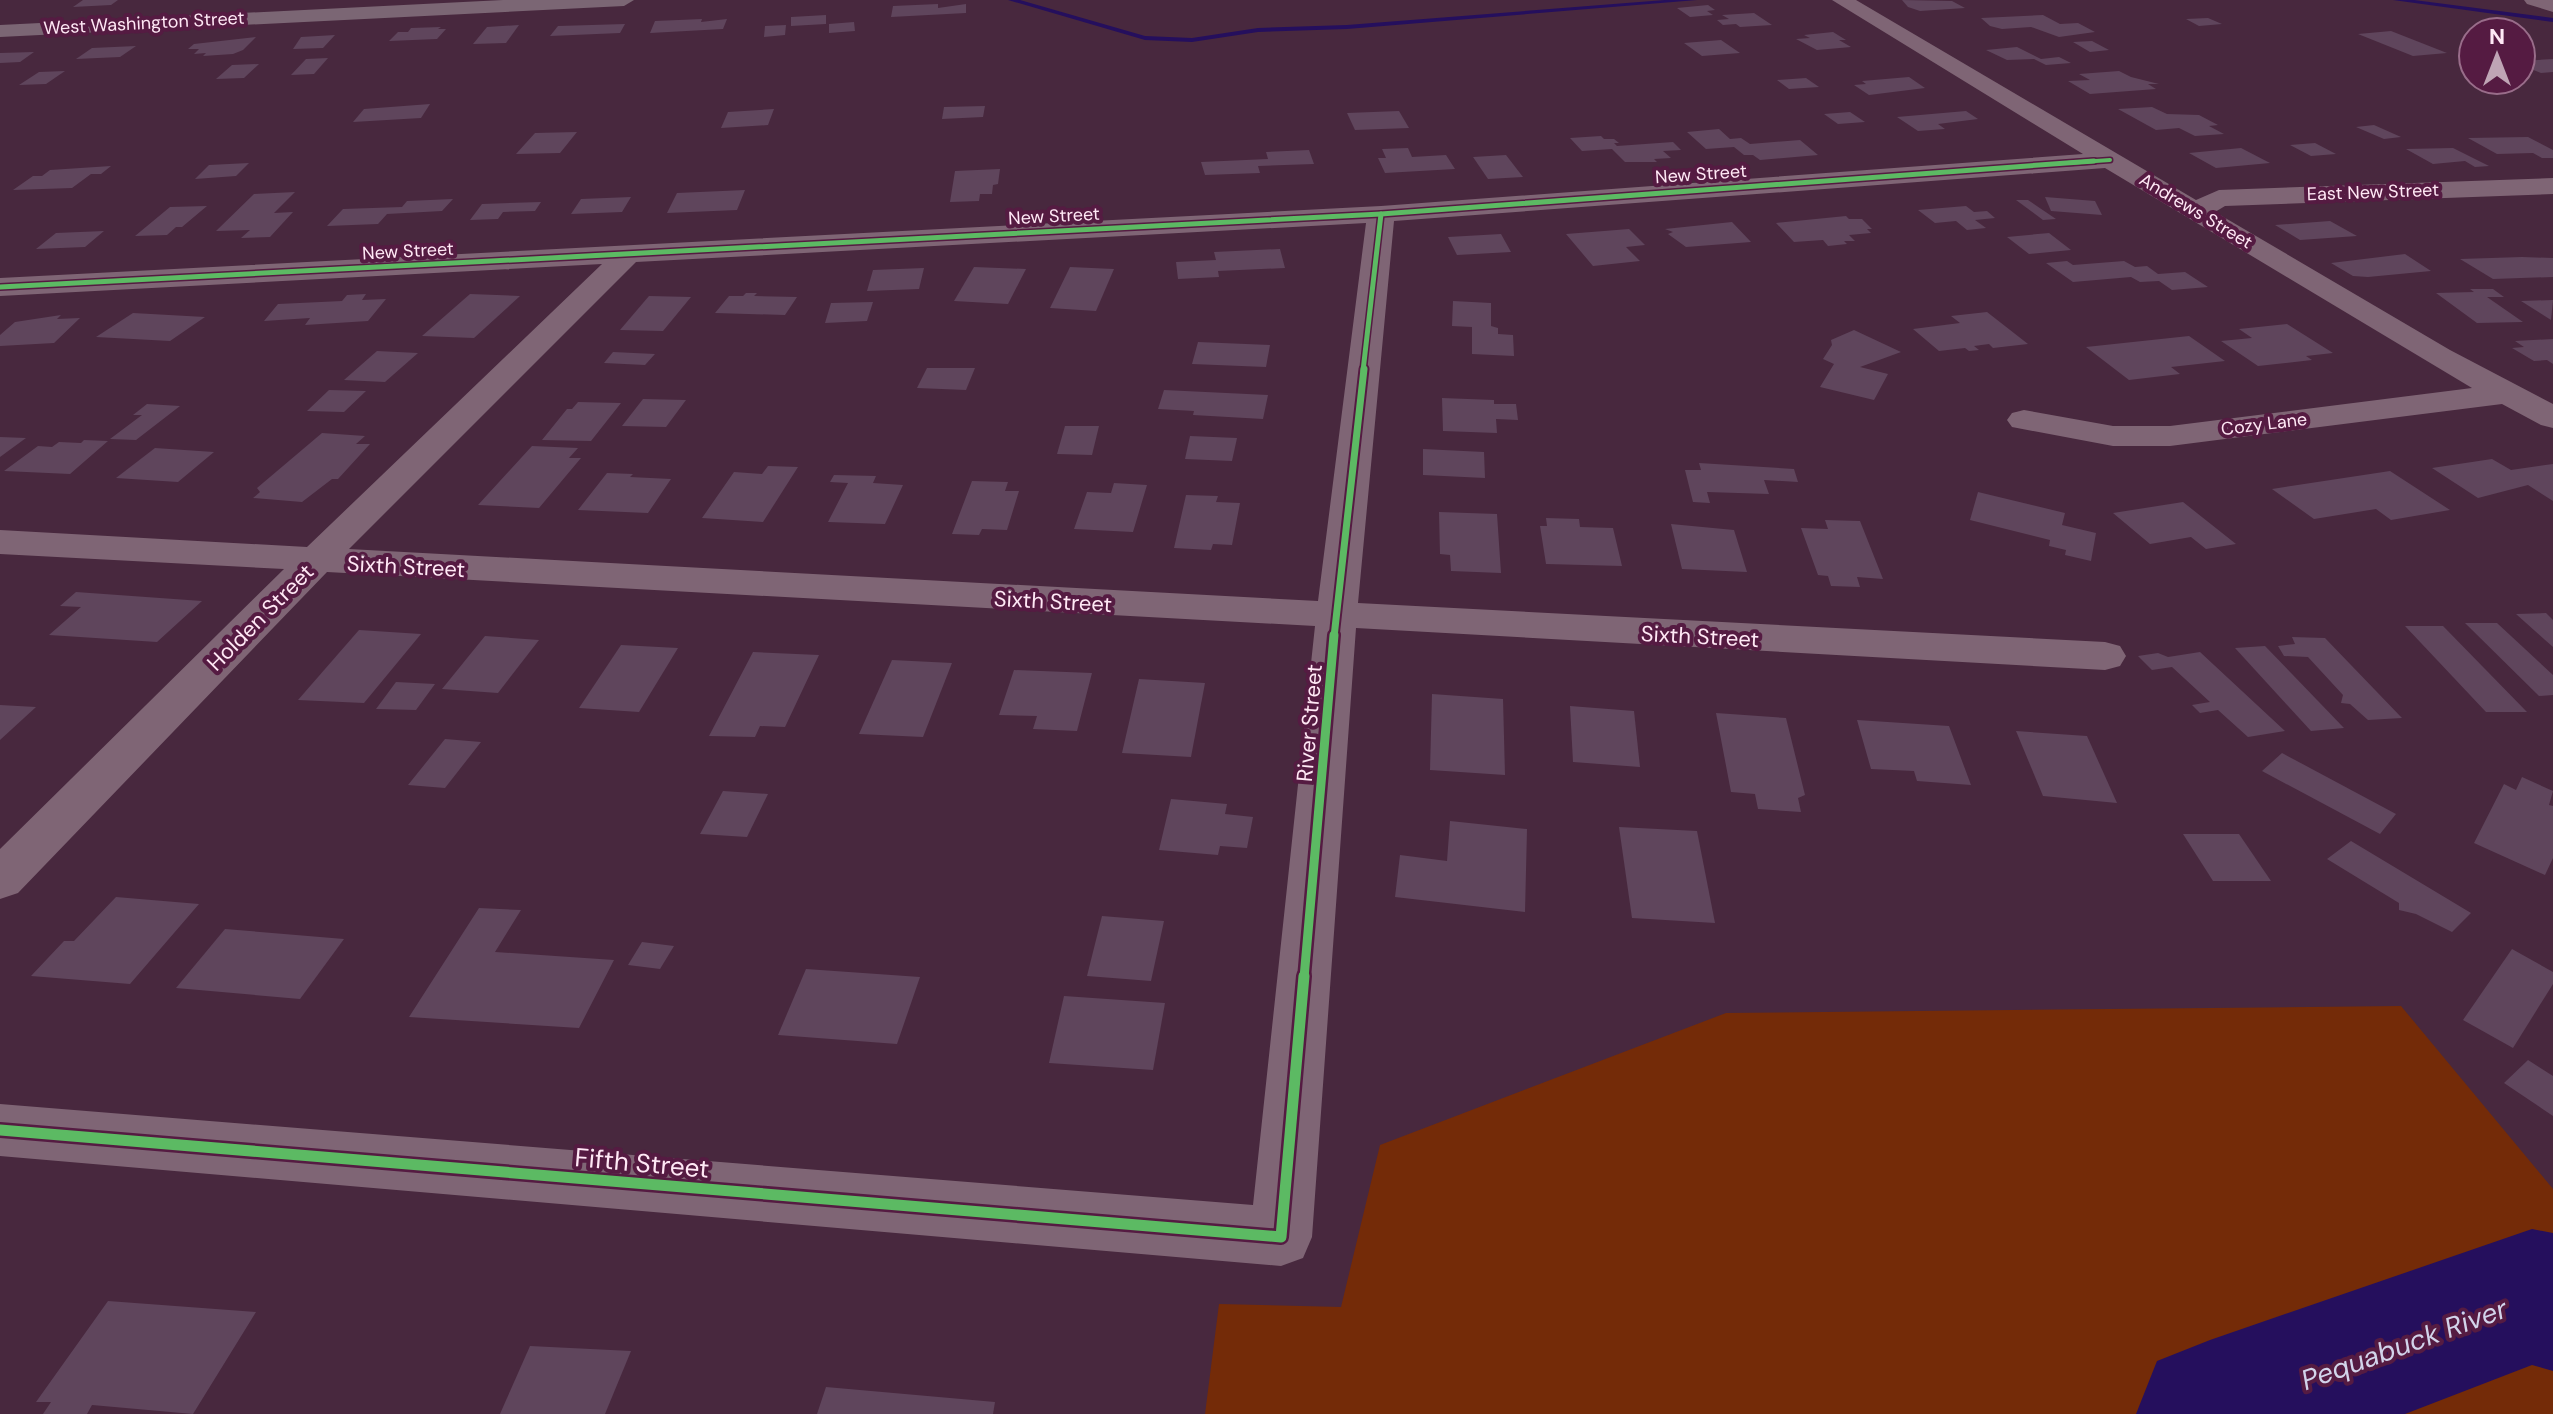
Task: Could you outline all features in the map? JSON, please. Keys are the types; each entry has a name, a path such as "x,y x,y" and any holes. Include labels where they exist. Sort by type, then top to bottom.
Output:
{"main road":[{"name":"West Washington Street","path":"0,31 485,4 624,0"}],"street":[{"name":"Andrews Street","path":"1842,0 2505,394 2553,418"},
{"path":"2534,0 2553,6"},
{"name":"New Street","path":"0,287 1381,214 2110,160"},
{"name":"East New Street","path":"2197,211 2219,198 2553,186"},
{"name":"River Street","path":"1281,1237 1336,617 1381,214"},
{"name":"Holden Street","path":"0,880 315,561 626,256"},
{"name":"Cozy Lane","path":"2024,420 2113,436 2170,436 2505,394"},
{"name":"Sixth Street","path":"0,542 1336,617 2105,656"},
{"name":"Fifth Street","path":"0,1130 1281,1237"}],"shaded area":[{"path":"2401,1006 2553,1189 2553,1414 1205,1414 1219,1304 1341,1307 1380,1145 1726,1013"}],"building":[{"path":"83,0 118,0 111,5 73,7"},
{"path":"1902,0 1952,1 1965,8 1920,11 1908,7"},
{"path":"938,4 938,8 966,4 966,13 891,17 893,6"},
{"path":"1708,5 1715,10 1707,11 1713,15 1690,17 1677,8"},
{"path":"1754,13 1772,25 1740,27 1736,24 1723,25 1717,20 1729,19 1722,15"},
{"path":"826,15 826,24 791,26 791,17"},
{"path":"2043,15 2060,24 2078,23 2095,32 2059,37 2031,27 2002,29 1990,26 1981,18"},
{"path":"2208,18 2222,24 2199,26 2186,19"},
{"path":"702,19 701,22 727,19 723,29 650,33 655,21"},
{"path":"854,22 855,31 829,33 829,24"},
{"path":"625,24 620,33 550,36 558,26"},
{"path":"519,25 506,43 473,44 487,27"},
{"path":"786,25 785,35 764,37 765,26"},
{"path":"441,27 438,29 446,29 437,39 389,41 398,32 408,32 411,28"},
{"path":"2391,31 2447,53 2413,56 2358,34"},
{"path":"1833,32 1851,47 1817,50 1796,39 1810,38 1804,35"},
{"path":"335,35 323,48 293,49 301,37"},
{"path":"256,37 243,50 233,54 203,56 206,53 194,54 199,49 188,49 194,44"},
{"path":"1721,40 1740,53 1702,56 1684,43"},
{"path":"2092,41 2109,50 2090,52 2073,42"},
{"path":"136,46 120,57 76,59 92,48"},
{"path":"2017,47 2041,59 2059,57 2071,63 2046,65 2034,59 2007,60 1986,50"},
{"path":"34,52 20,62 0,63 0,53"},
{"path":"328,58 314,74 291,75 306,59"},
{"path":"2553,59 2553,72 2537,71 2537,60"},
{"path":"259,64 244,78 216,79 232,65"},
{"path":"65,71 46,84 19,85 39,72"},
{"path":"2119,71 2159,84 2148,84 2156,89 2090,94 2068,81 2090,80 2079,74"},
{"path":"1909,77 1925,88 1869,95 1854,85 1866,84 1862,81"},
{"path":"1806,78 1819,87 1789,89 1777,80"},
{"path":"430,104 421,118 353,122 364,109"},
{"path":"985,106 983,117 942,119 944,107"},
{"path":"2152,107 2167,114 2199,115 2218,125 2209,126 2224,134 2195,136 2179,128 2156,130 2118,109"},
{"path":"774,109 768,125 721,128 728,112"},
{"path":"1399,111 1409,128 1355,130 1347,113"},
{"path":"1966,111 1978,119 1938,124 1945,129 1918,131 1897,117"},
{"path":"1850,112 1865,122 1838,124 1824,114"},
{"path":"2374,125 2401,137 2384,139 2356,127"},
{"path":"1719,129 1730,139 1741,138 1750,144 1800,140 1818,155 1760,160 1753,155 1744,155 1734,147 1706,149 1687,132"},
{"path":"577,132 560,153 516,154 535,133"},
{"path":"1601,136 1614,139 1619,143 1614,143 1617,146 1673,142 1681,150 1663,151 1671,158 1654,159 1657,162 1625,162 1612,149 1582,151 1570,138"},
{"path":"2528,137 2553,150 2553,158 2542,158 2533,153 2497,154 2468,138"},
{"path":"2315,143 2336,154 2311,156 2290,145"},
{"path":"1408,148 1412,157 1446,155 1455,169 1385,173 1378,158 1386,158 1382,149"},
{"path":"2241,148 2270,163 2216,168 2189,153"},
{"path":"2453,148 2489,166 2475,167 2465,161 2433,164 2406,149"},
{"path":"1309,150 1314,164 1258,166 1260,173 1205,175 1201,162 1268,159 1266,152"},
{"path":"1506,155 1523,177 1488,179 1473,157"},
{"path":"249,163 236,176 195,179 209,165"},
{"path":"111,166 101,174 91,174 72,188 13,190 33,176 42,176 50,170"},
{"path":"1000,169 998,184 993,185 992,194 980,194 979,201 950,202 955,171"},
{"path":"745,190 737,210 667,213 677,193"},
{"path":"295,192 274,213 293,212 270,237 241,238 250,230 216,231 254,194"},
{"path":"631,197 622,212 571,214 581,199"},
{"path":"2045,197 2095,201 2102,215 2051,211"},
{"path":"453,199 442,211 387,214 378,224 327,226 343,209 402,207 407,201"},
{"path":"2016,200 2028,200 2056,219 2043,220"},
{"path":"541,202 535,211 503,212 498,219 470,220 482,204"},
{"path":"207,206 167,235 135,236 170,207"},
{"path":"1966,206 1974,212 1987,211 1995,218 1975,220 1986,228 1967,230 1956,221 1935,223 1918,210"},
{"path":"1846,216 1862,219 1872,229 1867,229 1871,233 1849,235 1855,241 1828,246 1823,240 1794,242 1776,223"},
{"path":"2330,221 2357,236 2300,240 2275,225"},
{"path":"1732,222 1751,242 1686,247 1668,234 1673,232 1665,229"},
{"path":"1629,229 1645,245 1626,247 1640,261 1593,266 1566,234"},
{"path":"104,231 85,247 36,249 56,233"},
{"path":"2049,233 2071,250 2029,254 2007,237"},
{"path":"1501,234 1511,252 1457,255 1448,237"},
{"path":"1280,249 1285,268 1218,271 1219,277 1178,279 1176,262 1216,260 1214,252"},
{"path":"2405,254 2431,271 2353,276 2331,263"},
{"path":"2553,258 2553,277 2493,279 2460,259"},
{"path":"2067,261 2073,265 2124,261 2135,267 2147,266 2158,274 2185,272 2208,287 2172,290 2159,281 2140,282 2131,277 2073,282 2046,263"},
{"path":"974,267 1026,269 1008,304 954,301"},
{"path":"1070,267 1114,269 1096,311 1050,308"},
{"path":"924,268 919,289 867,291 873,270"},
{"path":"2470,289 2493,289 2504,297 2487,297 2523,322 2477,323 2436,293 2474,292"},
{"path":"746,293 797,297 785,315 715,313 729,296 743,296"},
{"path":"366,294 362,300 386,299 368,321 305,325 310,318 264,321 278,304 342,301 347,295"},
{"path":"470,294 520,296 474,338 422,336"},
{"path":"649,296 691,297 663,331 620,330"},
{"path":"2553,300 2551,320 2521,301"},
{"path":"1453,301 1491,303 1491,326 1498,328 1498,334 1513,335 1514,356 1472,354 1472,327 1452,326"},
{"path":"873,302 867,321 825,323 831,303"},
{"path":"1987,312 2028,344 1993,348 1989,344 1974,346 1979,350 1939,351 1913,329 1960,323 1951,316"},
{"path":"133,313 205,317 170,341 96,337"},
{"path":"61,315 57,319 80,318 54,343 0,346 0,335 15,322"},
{"path":"2287,324 2333,353 2306,356 2312,360 2258,366 2221,341 2252,338 2239,329"},
{"path":"1854,330 1901,352 1860,367 1888,374 1874,400 1820,387 1834,364 1823,359 1832,345 1831,340"},
{"path":"2189,336 2225,361 2171,367 2180,374 2129,380 2086,347"},
{"path":"2553,339 2553,364 2547,360 2534,361 2512,348 2524,347 2515,341"},
{"path":"1198,342 1270,345 1266,367 1192,364"},
{"path":"377,351 418,353 385,382 344,380"},
{"path":"613,352 655,354 645,365 604,363"},
{"path":"927,368 975,368 966,390 917,388"},
{"path":"329,390 366,391 344,412 307,411"},
{"path":"1164,390 1268,395 1263,419 1193,415 1194,411 1158,409"},
{"path":"1442,398 1516,404 1518,420 1496,419 1497,433 1443,431"},
{"path":"643,399 686,400 666,427 622,426"},
{"path":"578,402 621,403 591,441 542,440 567,409 572,409"},
{"path":"147,404 180,406 136,440 110,439 142,415 133,415"},
{"path":"1065,426 1099,426 1092,455 1057,454"},
{"path":"322,433 365,436 356,444 370,444 338,479 332,479 302,502 253,498 260,492 257,488"},
{"path":"1190,436 1237,438 1232,461 1185,459"},
{"path":"0,437 26,438 0,457"},
{"path":"84,440 108,441 70,474 4,471 38,446 52,447 59,442 81,443"},
{"path":"532,446 578,448 569,458 581,458 539,508 478,505"},
{"path":"155,448 214,452 178,482 116,478"},
{"path":"1423,449 1484,452 1485,478 1423,475"},
{"path":"2492,459 2511,470 2553,464 2553,501 2528,485 2478,498 2432,468"},
{"path":"1699,463 1794,469 1798,482 1764,480 1769,494 1707,492 1710,503 1693,502 1685,470 1701,470"},
{"path":"768,466 798,467 763,522 702,518 734,472 762,474"},
{"path":"2390,471 2450,510 2391,520 2376,509 2314,519 2272,489"},
{"path":"607,473 671,479 648,513 578,510"},
{"path":"834,475 876,476 873,483 903,485 885,524 828,522 848,483 830,482"},
{"path":"972,481 1008,482 1005,491 1019,491 1007,530 982,529 979,535 952,534"},
{"path":"1114,483 1147,485 1133,532 1074,529 1087,492 1111,493"},
{"path":"1978,492 2065,513 2062,525 2096,533 2091,561 2065,555 2066,550 2049,546 2050,540 1970,520"},
{"path":"1186,495 1218,496 1216,502 1240,503 1232,545 1213,544 1211,550 1174,548"},
{"path":"2183,502 2236,544 2206,549 2191,537 2150,544 2113,513"},
{"path":"1439,512 1497,514 1501,573 1451,571 1450,555 1440,554"},
{"path":"1546,518 1579,519 1580,527 1613,528 1622,566 1546,564 1540,526 1547,526"},
{"path":"1825,520 1860,521 1883,579 1857,577 1860,587 1831,586 1828,576 1818,575 1801,528 1828,529"},
{"path":"1671,524 1734,530 1747,572 1682,569"},
{"path":"76,592 202,601 157,642 49,635 81,607 60,606"},
{"path":"2546,613 2553,620 2553,647 2516,614"},
{"path":"2465,623 2497,623 2553,675 2553,695 2539,696"},
{"path":"2405,626 2443,626 2527,712 2486,712"},
{"path":"359,630 421,634 364,703 298,700"},
{"path":"485,636 539,640 498,693 442,689"},
{"path":"2292,637 2325,638 2402,718 2368,720 2350,704 2341,703 2343,695 2308,657 2284,656 2278,646 2295,644"},
{"path":"621,645 678,648 639,712 579,708"},
{"path":"2265,646 2344,728 2311,731 2235,648"},
{"path":"753,652 819,655 785,727 760,726 755,737 709,736"},
{"path":"2200,652 2285,731 2248,737 2218,710 2200,713 2192,705 2210,702 2172,667 2152,670 2138,656 2158,653 2168,657"},
{"path":"892,660 952,663 923,737 859,734"},
{"path":"1014,670 1092,673 1077,731 1033,729 1037,716 999,715"},
{"path":"1139,679 1205,683 1191,757 1122,753"},
{"path":"396,682 435,684 416,710 376,709"},
{"path":"1432,694 1503,699 1505,775 1430,770"},
{"path":"0,705 36,707 0,740"},
{"path":"1570,706 1634,711 1640,767 1573,762"},
{"path":"1716,713 1786,718 1805,795 1798,798 1801,812 1758,809 1755,794 1731,792"},
{"path":"1857,720 1949,726 1971,785 1917,781 1914,771 1871,769"},
{"path":"2016,731 2087,736 2117,803 2043,796"},
{"path":"445,739 481,742 445,788 408,785"},
{"path":"2282,753 2396,814 2380,834 2262,771"},
{"path":"2522,777 2553,791 2549,805 2553,806 2553,858 2545,875 2474,843 2504,784 2516,790"},
{"path":"723,791 768,794 747,837 700,834"},
{"path":"1171,799 1227,804 1225,814 1253,817 1247,848 1220,846 1218,855 1159,850"},
{"path":"1450,821 1527,829 1525,912 1395,897 1400,855 1447,861"},
{"path":"1619,827 1697,831 1715,923 1632,918"},
{"path":"2183,834 2239,834 2271,881 2213,881"},
{"path":"2351,841 2471,913 2452,932 2416,914 2399,910 2399,903 2327,859"},
{"path":"116,897 199,904 130,984 31,976 64,941 74,941"},
{"path":"479,908 521,910 495,952 614,960 579,1028 409,1017"},
{"path":"1102,916 1164,921 1151,981 1087,976"},
{"path":"225,929 344,939 300,999 176,988"},
{"path":"642,942 674,946 660,969 628,965"},
{"path":"2512,949 2553,972 2553,984 2513,1048 2463,1020"},
{"path":"806,969 920,977 897,1044 778,1035"},
{"path":"1064,996 1165,1003 1153,1070 1049,1063"},
{"path":"2528,1060 2553,1076 2553,1116 2504,1083"},
{"path":"108,1301 256,1312 193,1414 92,1405 87,1414 43,1414 51,1402 36,1402"},
{"path":"530,1346 631,1351 605,1414 500,1414"},
{"path":"826,1387 995,1402 993,1414 817,1414"}],"waterway":[{"path":"1012,0 1145,38 1192,40 1258,30 1347,27 1693,0"},
{"path":"2397,0 2553,20"},
{"name":"Pequabuck River","path":"2210,1414 2532,1297 2553,1302"}],"cycle path":[{"path":"0,287 1381,214 2110,160"},
{"path":"0,1130 1281,1237 1336,617 1381,214"}]}
